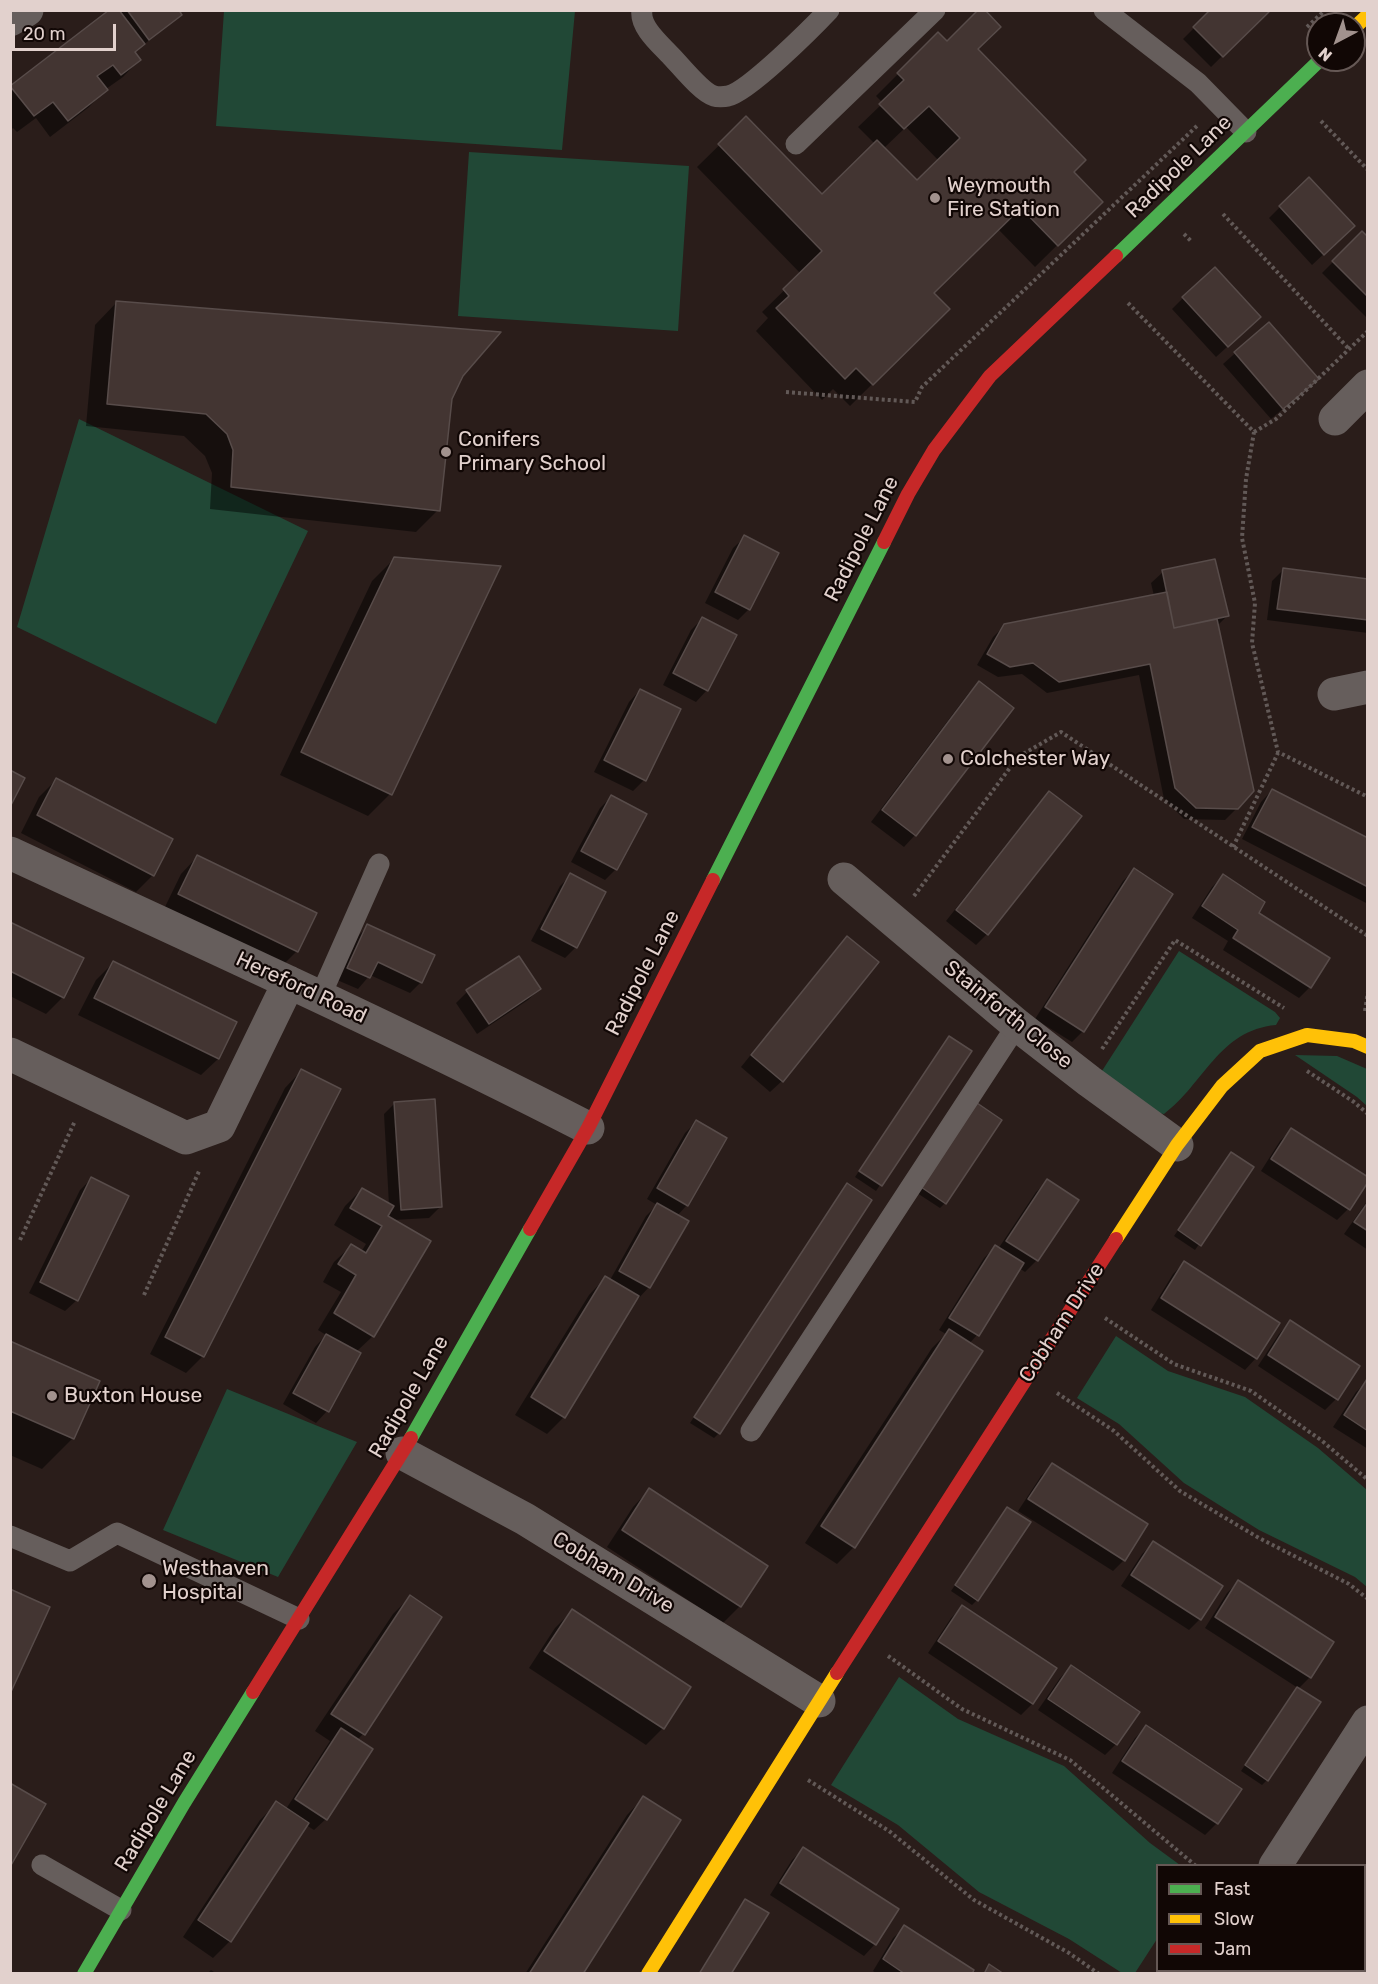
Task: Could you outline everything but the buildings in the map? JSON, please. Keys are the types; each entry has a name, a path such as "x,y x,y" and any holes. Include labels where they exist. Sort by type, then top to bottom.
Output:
{"main road":[{"name":"Radipole Lane","path":"84,1974 184,1803 402,1453 588,1128 908,494 934,450 990,376 1308,72"},
{"name":"Cobham Drive","path":"648,1974 819,1701 1177,1145 1222,1086 1260,1051 1307,1035 1354,1041 1368,1047"}],"street":[{"path":"10,20 27,10"},
{"path":"1335,419 1368,386"},
{"path":"1334,694 1368,687"},
{"name":"Hereford Road","path":"10,853 289,982 509,1087 588,1128"},
{"name":"Stainforth Close","path":"844,879 1017,1025 1177,1145"},
{"path":"10,1054 186,1138 219,1126 289,982"},
{"name":"Cobham Drive","path":"402,1453 525,1519 819,1701"},
{"path":"1276,1864 1368,1722"}],"lane":[{"path":"642,10 641,14 647,29 700,86 712,96 729,96 748,84 784,54 830,10"},
{"path":"796,144 935,10"},
{"path":"1104,10 1198,83 1246,132"},
{"path":"320,997 379,864"},
{"path":"751,1431 1017,1025"},
{"path":"10,1536 70,1561 117,1533 299,1619"},
{"path":"42,1865 121,1910"}],"path":[{"path":"1301,32 1324,10"},
{"path":"786,392 915,402 922,387 1219,105"},
{"path":"1321,121 1368,170"},
{"path":"1223,213 1349,349"},
{"path":"1128,303 1254,432"},
{"path":"1233,847 1278,752 1252,643 1255,603 1242,538 1246,478 1254,432 1276,419 1368,331"},
{"path":"895,922 1018,757 1061,732 1368,936"},
{"path":"1278,752 1368,797"},
{"path":"1084,1077 1175,940 1285,1008 1291,1040"},
{"path":"1270,1048 1354,1102 1368,1114"},
{"path":"20,1240 88,1091"},
{"path":"144,1295 219,1126"},
{"path":"1078,1300 1174,1364 1251,1391 1321,1440 1368,1480"},
{"path":"1029,1375 1114,1431 1180,1491 1259,1538 1349,1584 1368,1599"},
{"path":"861,1636 962,1709 1070,1760 1194,1864"},
{"path":"780,1763 889,1831 974,1900 1069,1953 1099,1974"}],"green space":[{"path":"224,11 575,11 562,150 216,126"},
{"path":"469,152 689,166 678,331 458,316"},
{"path":"79,419 308,531 216,724 17,627"},
{"path":"1179,951 1275,1012 1280,1018 1276,1025 1256,1029 1226,1047 1178,1102 1164,1114 1149,1111 1100,1074"},
{"path":"1295,1055 1337,1056 1367,1069 1367,1106 1357,1097"},
{"path":"1116,1336 1168,1371 1245,1397 1318,1448 1367,1490 1367,1587 1355,1577 1259,1530 1184,1483 1119,1424 1077,1398"},
{"path":"227,1389 357,1442 278,1577 163,1530"},
{"path":"899,1677 958,1719 1064,1766 1150,1843 1179,1864 1156,1864 1156,1941 1135,1973 1122,1973 1069,1939 979,1892 898,1825 831,1785"}],"traffic: fast":[{"path":"1116,256 1308,72"},
{"path":"713,880 884,542"},
{"path":"411,1438 530,1229"},
{"path":"84,1974 184,1803 253,1692"}],"traffic: slow":[{"path":"1116,1239 1177,1145 1222,1086 1260,1051 1307,1035 1354,1041 1368,1047"},
{"path":"648,1974 837,1673"}],"traffic: jam":[{"path":"884,542 908,494 934,450 990,376 1116,256"},
{"path":"530,1229 588,1128 713,880"},
{"path":"837,1673 1116,1239"},
{"path":"253,1692 411,1438"}],"place":[{"name":"Weymouth Fire Station","path":"935,198"},
{"name":"Conifers Primary School","path":"446,452"},
{"name":"Colchester Way","path":"948,759"},
{"name":"Buxton House","path":"52,1396"},
{"name":"Westhaven Hospital","path":"149,1581"}]}
